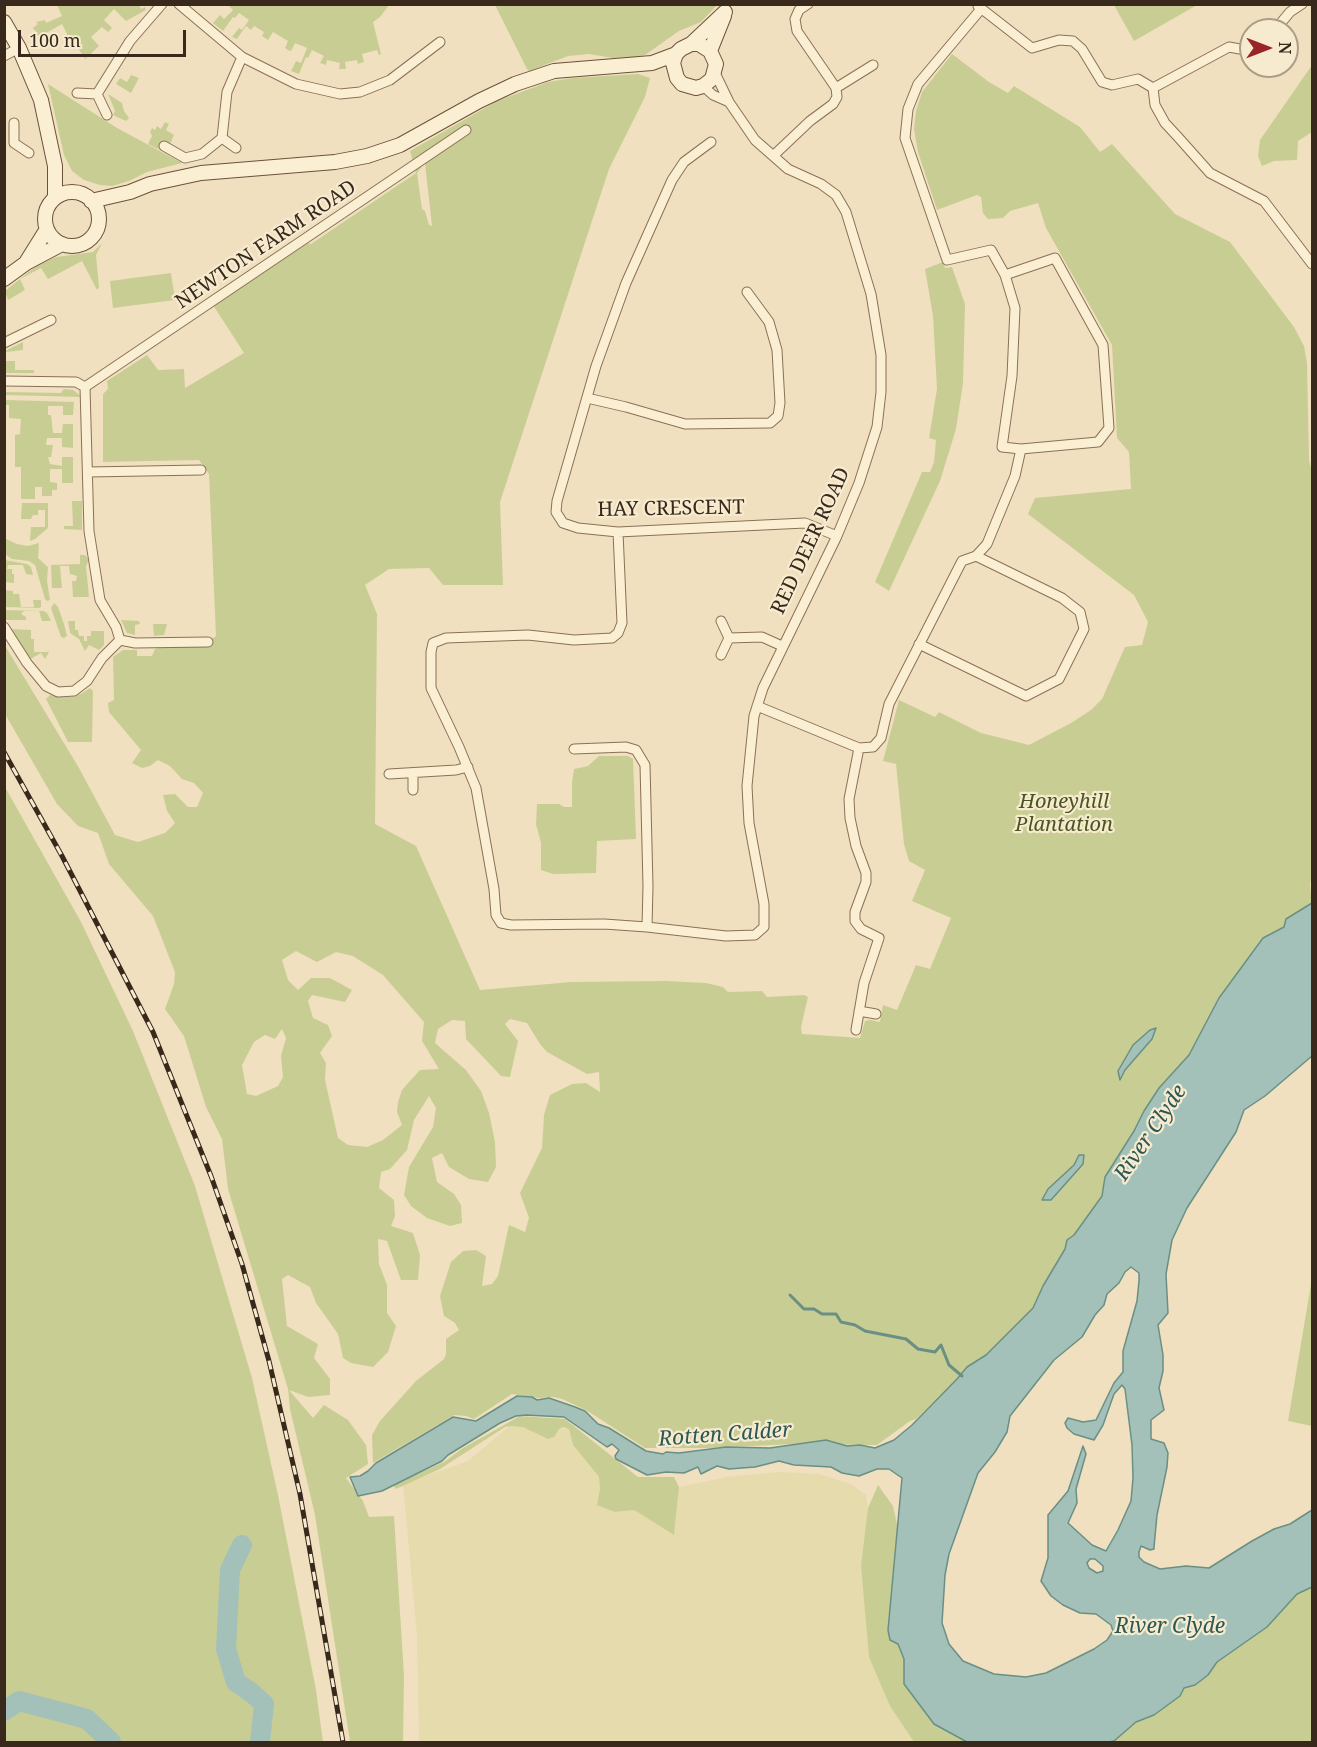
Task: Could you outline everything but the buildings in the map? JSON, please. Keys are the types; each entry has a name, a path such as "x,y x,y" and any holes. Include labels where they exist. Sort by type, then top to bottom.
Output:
{"street":[{"path":"97,94 130,41 162,4"},
{"path":"179,4 242,57 297,84 340,94 360,92 390,80 440,42"},
{"path":"773,156 810,121 833,104 837,97 836,88 797,32 795,19 799,10 808,4"},
{"path":"1285,18 1302,4"},
{"path":"1005,276 1055,258 1103,345 1109,428 1098,442 1021,449 1002,447 1012,376 1015,308 1005,276 992,250 947,260 905,138 908,109 918,84 979,7 1032,48 1059,40 1073,41 1082,49 1102,82 1112,85 1138,80 1153,88"},
{"path":"91,201 130,192 150,184 201,173 335,162 367,156 399,145 515,84 555,71 652,63 676,54 691,44 728,8"},
{"path":"710,51 728,8"},
{"path":"4,22 19,48 40,100 55,166 55,198"},
{"path":"652,63 689,87 703,86 712,80 716,64 710,51 699,45 691,44"},
{"path":"1153,88 1229,47 1239,49"},
{"path":"4,56 19,48"},
{"path":"676,54 673,71 677,78"},
{"path":"165,146 185,158 202,154 222,138 227,92 242,57"},
{"path":"836,88 873,65"},
{"name":"RED DEER ROAD","path":"647,927 726,936 756,935 764,927 764,904 749,823 747,786 750,745 757,706 782,646 837,536 860,483 877,427 881,392 881,355 871,294 846,212 836,195 822,184 788,169 755,140 729,102 715,73"},
{"name":"RED DEER ROAD","path":"703,86 713,95 729,102"},
{"path":"1153,88 1155,105 1165,123 1210,172 1264,201 1312,264"},
{"path":"77,93 97,94"},
{"path":"97,94 106,115"},
{"path":"14,123 9,145 29,153"},
{"name":"NEWTON FARM ROAD","path":"85,387 465,130"},
{"path":"222,138 237,148"},
{"name":"HAY CRESCENT","path":"711,142 684,162 672,180 626,284 596,366 557,501 556,512 563,522 578,528 618,532 805,523 837,536"},
{"path":"55,166 75,192"},
{"path":"4,279 26,263 62,244 78,245 93,235 98,226 99,217 96,208 84,195 75,192 63,194 49,205 46,214 47,229 52,237 62,244"},
{"path":"99,217 130,192"},
{"path":"26,263 47,229"},
{"path":"587,398 685,424 770,423 778,416 780,403 777,350 769,322 747,292"},
{"path":"4,343 51,320"},
{"path":"4,381 76,382 85,387 89,531 100,600 116,627 120,640"},
{"path":"757,706 858,748 873,747 881,738 889,704 962,561 976,556 987,544 1015,476 1021,449"},
{"path":"88,472 201,470"},
{"path":"574,749 626,747 636,750 645,765 647,927 604,924 501,923 496,915 476,788 431,688 430,652 433,643 446,638 528,635 574,640 612,638 618,633 622,623 618,532"},
{"path":"919,644 1026,696 1059,679 1084,629 1080,612 1062,598 976,556"},
{"path":"720,621 729,638"},
{"path":"4,627 27,663 46,686 58,692 74,691 87,681 102,658 120,640"},
{"path":"729,638 762,637 782,646"},
{"path":"721,655 729,638"},
{"path":"120,640 135,643 208,642"},
{"path":"856,1030 864,983 879,938 861,930 855,921 855,912 866,882 866,873 856,846 850,818 849,799 858,748"},
{"path":"389,774 456,770 468,767"},
{"path":"413,773 413,789"},
{"path":"859,1011 876,1014"}],"shaded area":[{"path":"512,1424 569,1429 573,1445 599,1477 600,1489 615,1512 634,1510 674,1535 679,1487 727,1477 780,1472 819,1474 851,1484 866,1495 868,1508 861,1565 890,1706 914,1742 419,1742 417,1635 403,1484 468,1461"}],"green space":[{"path":"57,5 139,5 141,9 145,7 146,10 126,21 114,9 104,20 112,28 108,32 102,27 91,37 99,46 85,59 77,46 73,48 70,45 71,42 62,24 41,36 37,35 33,28 38,24 36,22 45,20 46,23 62,16"},
{"path":"228,5 389,5 373,22 381,54 379,55 377,50 362,54 364,62 358,64 357,60 345,62 346,69 339,69 340,63 327,60 326,65 320,63 324,56 312,50 308,58 306,57 299,74 291,71 296,61 301,63 307,48 295,43 291,51 288,50 285,48 288,41 273,32 268,40 262,36 264,32 254,26 251,30 246,26 237,39 232,37 239,28 242,30 249,20 239,13 235,18 233,17 223,31 213,23 220,15 224,19 233,10"},
{"path":"495,5 717,5 701,22 679,31 645,55 613,58 589,54 568,56 529,71"},
{"path":"1114,5 1197,5 1134,41"},
{"name":"Honeyhill Plantation","path":"952,54 989,82 1008,93 1014,86 1080,127 1100,152 1112,144 1175,214 1230,242 1294,327 1304,346 1307,363 1309,460 1312,472 1312,871 1310,885 1312,903 1286,919 1284,927 1263,938 1219,998 1189,1055 1159,1088 1144,1111 1105,1177 1102,1196 1074,1235 1067,1240 1065,1249 1033,1308 986,1355 967,1367 916,1419 877,1445 794,1444 645,1448 586,1410 562,1399 512,1394 474,1419 454,1415 373,1463 372,1435 380,1421 416,1381 444,1359 446,1339 459,1330 455,1323 444,1316 440,1296 451,1262 463,1251 476,1250 486,1256 482,1286 492,1284 498,1276 509,1225 525,1232 529,1218 520,1193 542,1148 544,1115 550,1095 572,1084 586,1083 600,1092 599,1072 587,1074 547,1052 527,1023 510,1019 505,1024 518,1041 510,1077 501,1076 466,1039 465,1021 452,1020 438,1029 435,1043 466,1070 481,1091 489,1113 495,1142 496,1167 488,1182 469,1179 449,1167 442,1153 432,1158 437,1182 454,1194 461,1205 462,1223 450,1226 427,1218 411,1206 404,1195 409,1167 433,1127 436,1108 429,1096 414,1120 407,1150 390,1169 381,1172 379,1188 394,1200 395,1216 391,1226 413,1233 420,1255 418,1280 401,1280 387,1241 378,1239 379,1264 387,1285 387,1313 396,1326 388,1352 373,1367 351,1363 343,1358 338,1334 316,1303 310,1287 288,1275 282,1279 287,1326 318,1344 314,1358 330,1379 330,1395 308,1397 289,1390 313,1418 324,1405 348,1420 366,1445 368,1464 346,1478 363,1501 369,1517 394,1516 404,1676 403,1742 350,1742 315,1515 290,1409 288,1389 228,1189 222,1139 206,1107 184,1036 165,1009 174,984 175,972 153,916 109,864 98,833 78,826 57,804 5,714 4,644 79,768 115,835 138,842 165,833 175,823 167,811 163,795 175,794 188,807 197,807 203,793 194,783 182,779 170,766 158,760 142,768 132,763 141,750 109,712 108,703 114,700 113,657 123,650 137,650 137,656 152,656 155,649 164,646 205,644 216,636 209,474 199,460 103,462 103,394 108,389 107,381 147,355 158,370 184,369 185,388 244,353 213,305 308,243 311,244 416,173 410,151 497,101 548,82 572,78 638,74 650,78 645,97 609,169 500,502 503,585 443,585 429,568 389,569 365,585 377,614 375,824 416,846 480,990 571,982 666,981 706,983 723,987 728,992 762,991 767,997 804,995 808,997 801,1027 802,1034 860,1038 865,1021 880,1022 883,1005 897,1010 916,965 930,969 951,918 912,901 925,870 909,861 904,844 896,764 883,761 899,700 935,717 939,712 981,733 1029,745 1071,723 1091,710 1102,699 1125,647 1142,645 1148,622 1134,595 1028,514 1035,498 1131,489 1129,452 1117,438 1112,345 1046,228 1038,203 1010,211 1003,218 988,219 983,213 981,197 977,195 937,210 918,152 914,129 916,111 922,92","holes":["425,164 432,226 429,225 425,211 422,209 417,173","296,951 317,962 336,952 353,956 383,975 424,1022 422,1041 439,1069 420,1070 402,1090 397,1112 402,1125 383,1140 367,1147 348,1145 338,1138 325,1080 326,1063 320,1053 332,1036 328,1025 313,1018 308,1001 312,995 345,1002 352,990 330,978 311,978 298,990 288,980 282,960","282,1029 286,1038 281,1056 283,1077 278,1086 256,1096 247,1094 242,1065 254,1042 265,1035 275,1039"]},
{"path":"1312,65 1312,132 1298,141 1297,160 1274,161 1262,166 1258,156 1260,140"},
{"path":"131,75 139,78 131,93 116,84 120,78 127,82"},
{"path":"48,84 117,128 182,163 147,172 112,186 84,180 72,171 64,155"},
{"path":"108,94 122,103 129,118 126,121 113,115 115,111"},
{"path":"165,122 169,124 166,130 174,135 170,144 162,141 158,149 148,144 152,136 150,132 157,126 161,129"},
{"path":"102,243 96,255 99,287 97,290 82,261 48,279 41,268 20,279 25,290 8,300 5,291 36,266 56,257 93,252"},
{"path":"943,262 945,268 952,267 965,304 963,383 956,429 940,481 889,591 875,582 922,472 930,472 934,462 936,440 929,438 937,389 933,316 925,269"},
{"path":"171,273 175,300 113,308 110,281"},
{"path":"23,342 23,350 6,352 6,361 15,361 15,370 34,370 34,373 5,373 5,351"},
{"path":"64,389 73,390 82,397 5,395 5,392 61,393"},
{"path":"6,400 74,402 73,415 63,415 63,406 48,406 53,433 62,433 63,424 73,424 73,448 62,447 62,438 47,438 46,445 53,445 51,457 48,457 50,464 62,466 62,457 73,457 73,483 62,483 62,469 50,469 50,482 57,483 57,490 52,490 52,496 42,496 42,487 35,487 35,499 21,499 21,467 15,467 15,435 20,434 21,419 9,418 9,405 6,405"},
{"path":"72,501 82,501 82,530 64,529 64,526 73,526"},
{"path":"22,503 48,503 48,528 30,541 31,527 45,527 45,510 38,510 38,515 33,515 31,519 21,519"},
{"path":"4,538 28,546 39,543 38,558 48,567 47,581 50,600 45,599 35,565 29,561 12,559 5,554"},
{"path":"80,555 85,555 89,560 86,566 89,597 73,597 72,581 76,581 77,576 70,574 69,566 60,566 62,588 52,588 51,565 80,564"},
{"path":"5,560 27,564 31,567 33,575 26,574 23,565 8,565 7,569 12,569 12,574 14,574 14,583 5,582"},
{"path":"5,590 19,594 21,607 34,607 33,600 41,600 41,607 39,608 5,607"},
{"path":"54,603 58,607 64,624 67,636 64,638 61,637 51,608"},
{"path":"5,610 44,611 51,621 42,621 39,611 24,611 21,614 26,617 26,620 6,620"},
{"path":"121,620 139,621 140,624 135,625 135,635 127,633"},
{"path":"68,621 75,621 75,630 78,630 79,636 84,636 84,641 87,641 87,636 91,636 91,631 104,631 104,645 99,650 89,645 85,651 79,639 70,633"},
{"path":"153,624 167,624 164,635 154,636"},
{"path":"11,629 31,630 34,652 49,652 45,659 41,653 29,660"},
{"path":"90,688 93,691 92,742 68,742 46,699 50,695 71,697"},
{"path":"599,756 628,756 633,759 636,839 597,841 596,873 553,874 541,870 541,843 536,824 537,804 559,804 572,807 574,769 588,766"},
{"path":"5,787 81,922 133,1031 195,1186 252,1378 278,1495 316,1690 323,1742 5,1742"},
{"path":"1312,1278 1312,1426 1288,1421"},
{"path":"520,1416 565,1419 638,1477 674,1477 679,1487 674,1535 634,1510 615,1512 597,1505 600,1489 599,1477 573,1445 569,1429 563,1427 554,1437 548,1439 523,1427 505,1427 440,1469 396,1489 393,1485 444,1462 463,1448"},
{"path":"878,1485 893,1506 898,1529 888,1630 898,1643 904,1659 904,1684 921,1706 958,1738 967,1742 914,1742 890,1706 869,1657 861,1565 868,1508"},
{"path":"1312,1587 1312,1742 1108,1742 1114,1740 1136,1722 1155,1715 1184,1688 1195,1685 1208,1675 1217,1662 1267,1627 1297,1594"}],"water":[{"name":"River Clyde","path":"1312,903 1312,1056 1265,1096 1244,1110 1236,1132 1187,1208 1172,1240 1166,1274 1168,1313 1158,1325 1163,1355 1163,1371 1159,1388 1164,1410 1151,1420 1151,1439 1164,1443 1168,1453 1167,1467 1157,1515 1154,1549 1150,1550 1141,1546 1139,1557 1144,1562 1160,1569 1186,1566 1209,1568 1252,1541 1274,1529 1290,1524 1312,1510 1312,1587 1297,1594 1267,1627 1217,1662 1208,1675 1195,1685 1184,1688 1180,1696 1154,1715 1136,1722 1114,1741 967,1742 934,1724 904,1684 904,1659 898,1644 890,1640 888,1630 902,1478 889,1469 877,1469 859,1476 842,1473 831,1467 794,1465 779,1461 755,1467 729,1469 717,1466 701,1474 698,1467 684,1473 666,1472 647,1475 616,1459 615,1456 619,1450 612,1444 607,1447 564,1417 526,1415 516,1416 500,1423 442,1461 382,1491 358,1496 350,1477 360,1476 376,1463 453,1417 476,1421 517,1396 532,1397 537,1400 549,1398 575,1407 585,1411 598,1424 609,1428 646,1451 663,1454 726,1447 770,1448 826,1440 847,1446 860,1445 875,1448 894,1440 912,1425 967,1367 986,1355 1033,1308 1065,1249 1067,1240 1074,1235 1102,1196 1105,1177 1144,1111 1159,1088 1189,1055 1219,998 1263,938 1284,927 1286,919","holes":["1131,1267 1139,1273 1139,1281 1137,1301 1123,1351 1123,1372 1114,1383 1096,1420 1083,1422 1068,1418 1065,1423 1074,1434 1094,1440 1103,1425 1114,1394 1122,1385 1125,1389 1132,1445 1131,1501 1106,1551 1092,1545 1068,1523 1077,1503 1076,1489 1086,1454 1083,1446 1068,1491 1048,1515 1048,1558 1041,1581 1051,1596 1063,1605 1080,1613 1096,1614 1111,1625 1113,1631 1107,1640 1094,1649 1046,1673 1026,1677 994,1674 963,1661 949,1644 942,1623 945,1575 949,1554 978,1473 1007,1432 1010,1416 1054,1360 1082,1337 1104,1305 1107,1294","1090,1559 1095,1559 1103,1566 1103,1571 1097,1573 1089,1568 1087,1563"]},
{"path":"1156,1028 1152,1039 1125,1070 1120,1080 1118,1071 1133,1045 1150,1030"},
{"path":"1079,1155 1084,1155 1083,1164 1051,1200 1042,1200 1048,1189 1074,1165"}],"waterway":[{"path":"790,1295 804,1309 814,1309 822,1314 836,1314 841,1322 855,1325 865,1331 906,1339 918,1349 935,1352 941,1345 949,1365 962,1376"},
{"name":"Rotten Calder","path":"242,1545 230,1570 226,1649 236,1682 264,1704 260,1742"},
{"name":"Rotten Calder","path":"4,1711 19,1701 87,1719 111,1742"}],"railway":[{"path":"4,752 62,856 153,1032 211,1176 242,1264 269,1361 300,1494 343,1742"}]}
